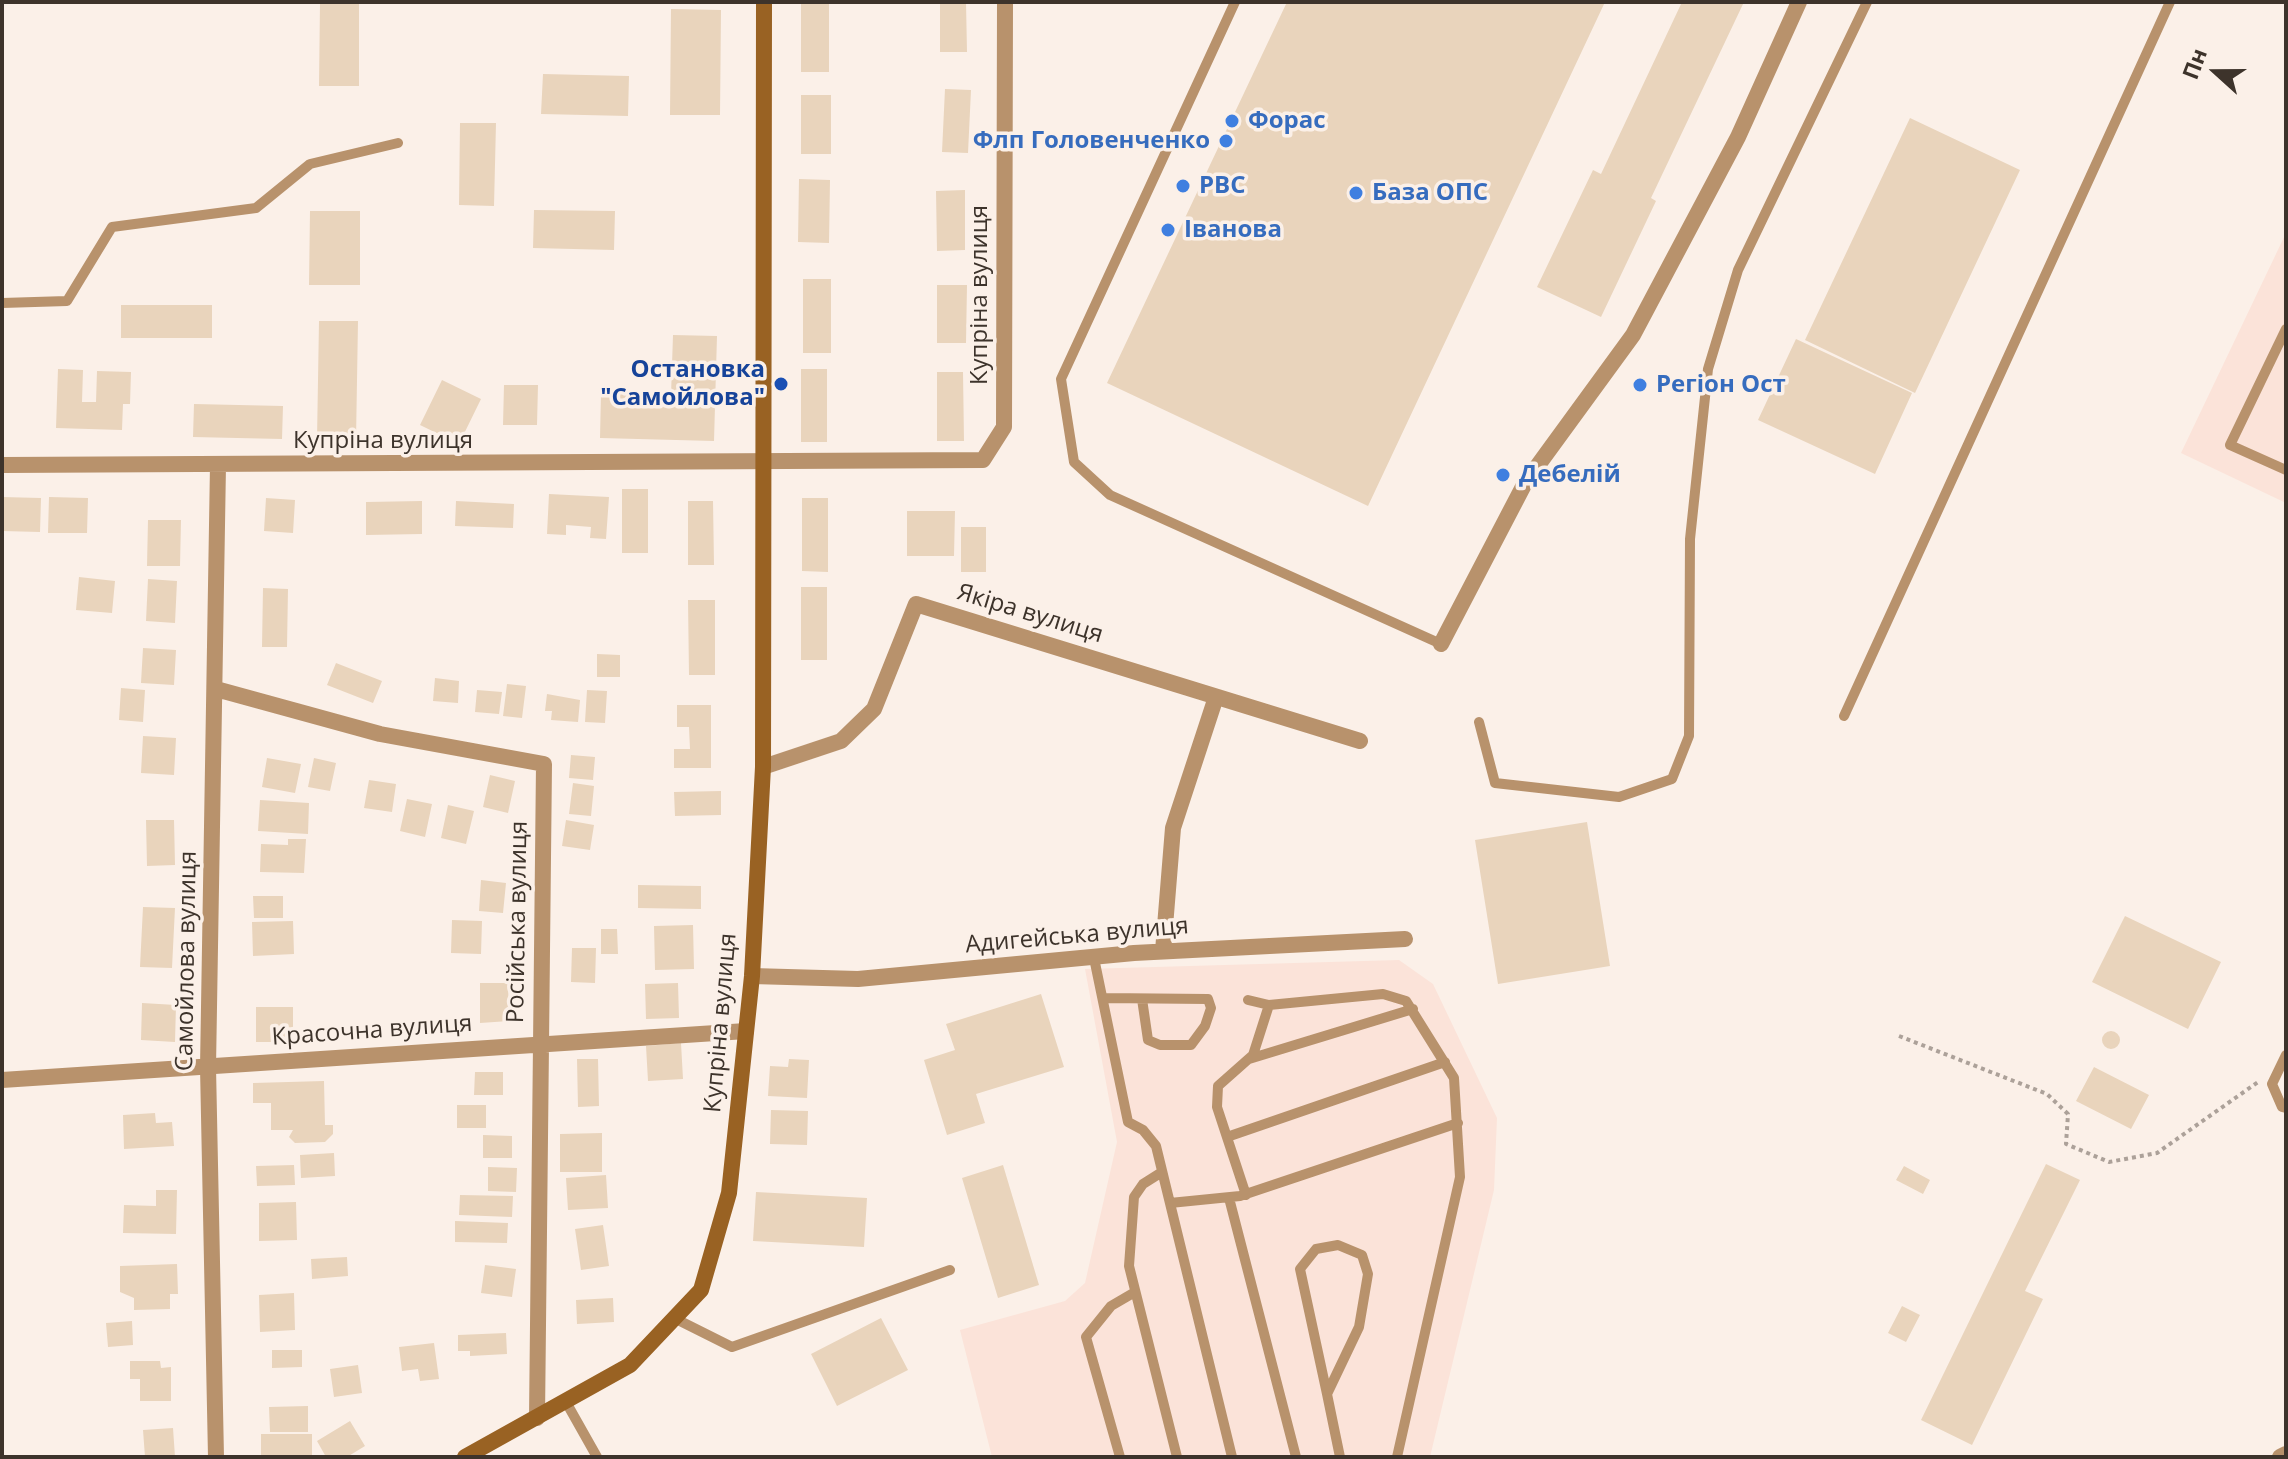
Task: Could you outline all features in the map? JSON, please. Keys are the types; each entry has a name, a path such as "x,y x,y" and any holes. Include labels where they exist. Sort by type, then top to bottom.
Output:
{"main road":[{"name":"Купріна вулиця","path":"465,1457 630,1365 701,1290 729,1193 752,976 763,767 764,2"}],"street":[{"name":"Купріна вулиця","path":"2,465 764,464 983,460 1004,427 1005,2"},
{"path":"1441,644 1525,483 1633,335 1738,137 1799,2"},
{"name":"Самойлова вулиця","path":"216,1457 208,1067 218,465"},
{"name":"Якіра вулиця","path":"763,767 841,741 874,709 916,604 1360,741"},
{"name":"Російська вулиця","path":"216,689 380,734 544,764 537,1418"},
{"path":"1163,951 1173,828 1216,697"},
{"name":"Адигейська вулиця","path":"752,976 858,979 1163,951 1405,939"},
{"name":"Красочна вулиця","path":"2,1080 541,1042 746,1031"},
{"path":"2280,1457 2286,1454"}],"lane":[{"path":"1235,2 1061,379 1074,462 1110,495 1441,644"},
{"path":"1479,722 1495,783 1619,797 1672,779 1689,736 1690,539 1708,369 1738,270 1867,2"},
{"path":"1844,716 2170,2"},
{"path":"2,303 67,301 112,227 256,208 310,164 398,143"},
{"path":"2286,329 2230,445 2286,470"},
{"path":"1094,958 1128,1122 1143,1130 1156,1146 1232,1457"},
{"path":"1248,1000 1269,1005 1383,994 1406,1001 1454,1078 1460,1177 1397,1457"},
{"path":"1103,998 1208,999 1211,1008 1205,1026 1191,1045 1160,1045 1148,1040 1142,999"},
{"path":"1249,1059 1269,1005"},
{"path":"1246,1195 1217,1107 1218,1086 1249,1059 1413,1009"},
{"path":"2286,1055 2272,1084 2282,1107 2286,1108"},
{"path":"1227,1137 1445,1062"},
{"path":"1170,1203 1246,1195 1458,1123"},
{"path":"1162,1172 1143,1184 1134,1197 1129,1266 1177,1457"},
{"path":"1229,1198 1296,1457"},
{"path":"1327,1394 1359,1327 1368,1274 1362,1255 1338,1245 1316,1249 1300,1269 1340,1457"},
{"path":"674,1318 732,1347 950,1270"},
{"path":"1120,1457 1086,1337 1111,1306 1135,1292"},
{"path":"566,1402 597,1457"}],"path":[{"path":"1899,1036 2047,1094 2068,1114 2066,1144 2109,1162 2157,1153 2255,1082 2272,1084"}],"shaded area":[{"path":"2286,233 2286,503 2181,453"},
{"path":"1399,960 1433,984 1497,1118 1494,1190 1430,1457 992,1457 960,1330 1065,1301 1085,1283 1117,1142 1085,969"}],"building":[{"path":"940,2 966,2 967,52 940,52"},
{"name":"База ОПС","path":"1287,2 1605,2 1368,506 1107,383"},
{"path":"1682,2 1744,2 1651,198 1656,201 1601,317 1537,287 1593,170 1601,174"},
{"path":"320,3 359,4 359,86 319,86"},
{"path":"801,3 829,3 829,72 801,72"},
{"path":"671,9 721,10 720,115 670,115"},
{"path":"543,74 629,76 628,116 541,114"},
{"path":"945,89 971,90 968,153 942,152"},
{"path":"801,95 831,95 831,154 801,154"},
{"path":"1910,118 2020,170 1915,393 1805,340"},
{"path":"460,123 496,123 494,206 459,205"},
{"path":"799,179 830,180 829,243 798,242"},
{"path":"965,190 965,250 937,251 936,191"},
{"path":"534,210 615,211 614,250 533,248"},
{"path":"310,211 360,211 360,285 309,285"},
{"path":"803,279 831,279 831,353 803,353"},
{"path":"937,285 967,285 966,343 937,343"},
{"path":"121,305 212,305 212,338 121,338"},
{"path":"319,321 358,321 356,440 317,439"},
{"path":"673,335 717,336 714,441 600,438 601,393 671,395"},
{"path":"1796,339 1912,393 1875,474 1758,420"},
{"path":"58,369 83,370 82,402 96,402 97,371 131,372 130,404 123,404 122,430 56,428"},
{"path":"801,369 827,369 827,442 801,442"},
{"path":"937,372 963,372 964,441 937,441"},
{"path":"442,380 481,399 459,444 420,425"},
{"path":"504,385 538,385 537,425 503,425"},
{"path":"194,404 283,406 282,439 193,437"},
{"path":"622,489 648,489 648,553 622,553"},
{"path":"549,494 609,497 606,539 590,538 591,527 566,525 566,535 547,534"},
{"path":"2,497 41,498 40,532 2,531"},
{"path":"49,497 88,498 87,533 48,533"},
{"path":"266,498 295,500 293,533 264,531"},
{"path":"802,498 828,498 828,572 802,571"},
{"path":"422,501 422,534 366,535 366,502"},
{"path":"456,501 514,504 513,528 455,526"},
{"path":"688,501 713,501 714,565 688,565"},
{"path":"907,511 955,511 954,556 907,556"},
{"path":"148,520 181,520 180,566 147,566"},
{"path":"961,527 986,527 986,572 961,572"},
{"path":"79,577 115,581 112,613 76,610"},
{"path":"148,579 177,581 175,623 146,621"},
{"path":"801,587 827,587 827,660 801,660"},
{"path":"263,588 288,589 287,647 262,647"},
{"path":"688,600 715,600 715,675 689,675"},
{"path":"143,648 176,650 174,685 141,683"},
{"path":"597,654 620,655 620,677 597,677"},
{"path":"336,663 382,681 373,703 327,685"},
{"path":"435,678 459,681 458,703 433,701"},
{"path":"507,684 526,686 522,718 503,716"},
{"path":"121,688 145,690 143,722 119,720"},
{"path":"477,690 502,692 499,714 475,712"},
{"path":"587,690 607,691 605,723 585,722"},
{"path":"547,694 580,700 578,722 551,720 552,711 545,711"},
{"path":"677,705 711,705 711,768 674,768 674,749 690,749 689,727 677,727"},
{"path":"143,736 176,738 174,775 141,773"},
{"path":"571,755 595,757 593,780 569,778"},
{"path":"267,758 301,764 295,793 262,787"},
{"path":"314,758 336,763 330,791 308,787"},
{"path":"490,775 515,781 508,813 483,807"},
{"path":"369,780 396,784 392,812 364,808"},
{"path":"573,783 594,786 591,816 569,814"},
{"path":"721,791 721,815 675,816 674,792"},
{"path":"407,799 432,804 425,837 400,831"},
{"path":"260,800 309,803 308,834 258,831"},
{"path":"448,805 474,811 466,844 441,838"},
{"path":"146,820 174,820 175,865 147,866"},
{"path":"566,820 594,825 590,850 562,846"},
{"path":"1587,822 1610,966 1498,984 1475,840"},
{"path":"288,839 306,839 304,873 260,872 261,844 288,845"},
{"path":"481,880 506,883 503,913 479,911"},
{"path":"638,885 701,886 701,909 638,908"},
{"path":"253,896 283,896 283,918 254,918"},
{"path":"143,907 175,908 172,968 140,967"},
{"path":"2125,916 2221,962 2188,1029 2092,982"},
{"path":"452,920 482,921 481,954 451,953"},
{"path":"293,921 294,954 253,956 252,922"},
{"path":"693,925 694,969 655,970 654,926"},
{"path":"601,929 617,929 618,954 601,954"},
{"path":"572,948 596,948 595,983 571,982"},
{"path":"480,983 508,983 509,1021 480,1023"},
{"path":"678,983 679,1018 646,1019 645,984"},
{"path":"1041,994 1064,1067 976,1094 985,1123 947,1135 924,1060 955,1050 946,1024"},
{"path":"142,1003 176,1005 175,1042 141,1040"},
{"path":"256,1007 293,1007 293,1042 256,1042"},
{"path":"2107,1031 2115,1031 2120,1040 2118,1047 2107,1049 2102,1044 2102,1036"},
{"path":"681,1043 683,1079 648,1081 646,1046"},
{"path":"577,1059 598,1059 599,1106 578,1107"},
{"path":"789,1059 809,1060 807,1098 768,1096 770,1066 788,1067"},
{"path":"2094,1067 2149,1095 2131,1129 2076,1101"},
{"path":"475,1072 503,1072 503,1095 474,1095"},
{"path":"324,1081 325,1125 333,1125 333,1134 325,1142 295,1143 289,1137 293,1130 271,1130 271,1103 253,1103 253,1083"},
{"path":"457,1105 486,1105 486,1128 457,1128"},
{"path":"771,1110 808,1111 807,1145 770,1144"},
{"path":"155,1113 156,1123 172,1122 174,1146 124,1149 123,1115"},
{"path":"602,1133 602,1172 560,1172 560,1134"},
{"path":"483,1135 512,1136 512,1158 483,1158"},
{"path":"334,1153 335,1176 301,1178 300,1155"},
{"path":"2046,1164 2080,1180 2025,1291 2043,1299 1972,1445 1921,1420"},
{"path":"294,1165 295,1185 257,1186 256,1166"},
{"path":"1003,1165 1039,1285 998,1298 962,1178"},
{"path":"1904,1166 1930,1180 1923,1194 1896,1180"},
{"path":"488,1167 517,1168 516,1192 488,1191"},
{"path":"606,1175 608,1208 568,1210 566,1178"},
{"path":"156,1190 177,1190 176,1234 123,1233 124,1205 156,1206"},
{"path":"756,1192 867,1198 864,1247 753,1241"},
{"path":"460,1195 513,1196 512,1217 459,1215"},
{"path":"296,1202 297,1240 259,1241 259,1203"},
{"path":"455,1221 508,1223 507,1243 455,1242"},
{"path":"603,1225 609,1266 581,1270 575,1229"},
{"path":"347,1257 348,1276 312,1279 311,1259"},
{"path":"177,1264 178,1294 170,1294 170,1309 134,1310 134,1298 120,1292 120,1266"},
{"path":"485,1265 516,1269 512,1297 481,1293"},
{"path":"294,1293 295,1330 260,1332 259,1295"},
{"path":"613,1298 614,1322 577,1324 576,1300"},
{"path":"1902,1306 1920,1315 1906,1342 1888,1333"},
{"path":"881,1318 908,1370 837,1406 811,1354"},
{"path":"132,1321 133,1345 108,1347 106,1323"},
{"path":"506,1333 507,1354 470,1356 470,1351 458,1351 458,1335"},
{"path":"434,1343 439,1379 420,1381 418,1369 402,1371 399,1347"},
{"path":"272,1350 302,1350 302,1367 272,1368"},
{"path":"130,1361 160,1361 161,1368 171,1367 171,1401 140,1401 140,1379 130,1379"},
{"path":"358,1365 362,1393 334,1397 330,1369"},
{"path":"308,1406 308,1432 270,1432 269,1407"},
{"path":"350,1421 365,1446 347,1457 326,1457 317,1441"},
{"path":"173,1428 175,1457 145,1457 143,1430"},
{"path":"261,1434 312,1434 312,1457 261,1457"}],"place":[{"name":"Форас","path":"1232,121"},
{"name":"Флп Головенченко","path":"1226,141"},
{"name":"РВС","path":"1183,186"},
{"name":"База ОПС","path":"1356,193"},
{"name":"Іванова","path":"1168,230"},
{"name":"Остановка \"Самойлова\"","path":"781,384"},
{"name":"Регіон Ост","path":"1640,385"},
{"name":"Дебелій","path":"1503,475"}]}
